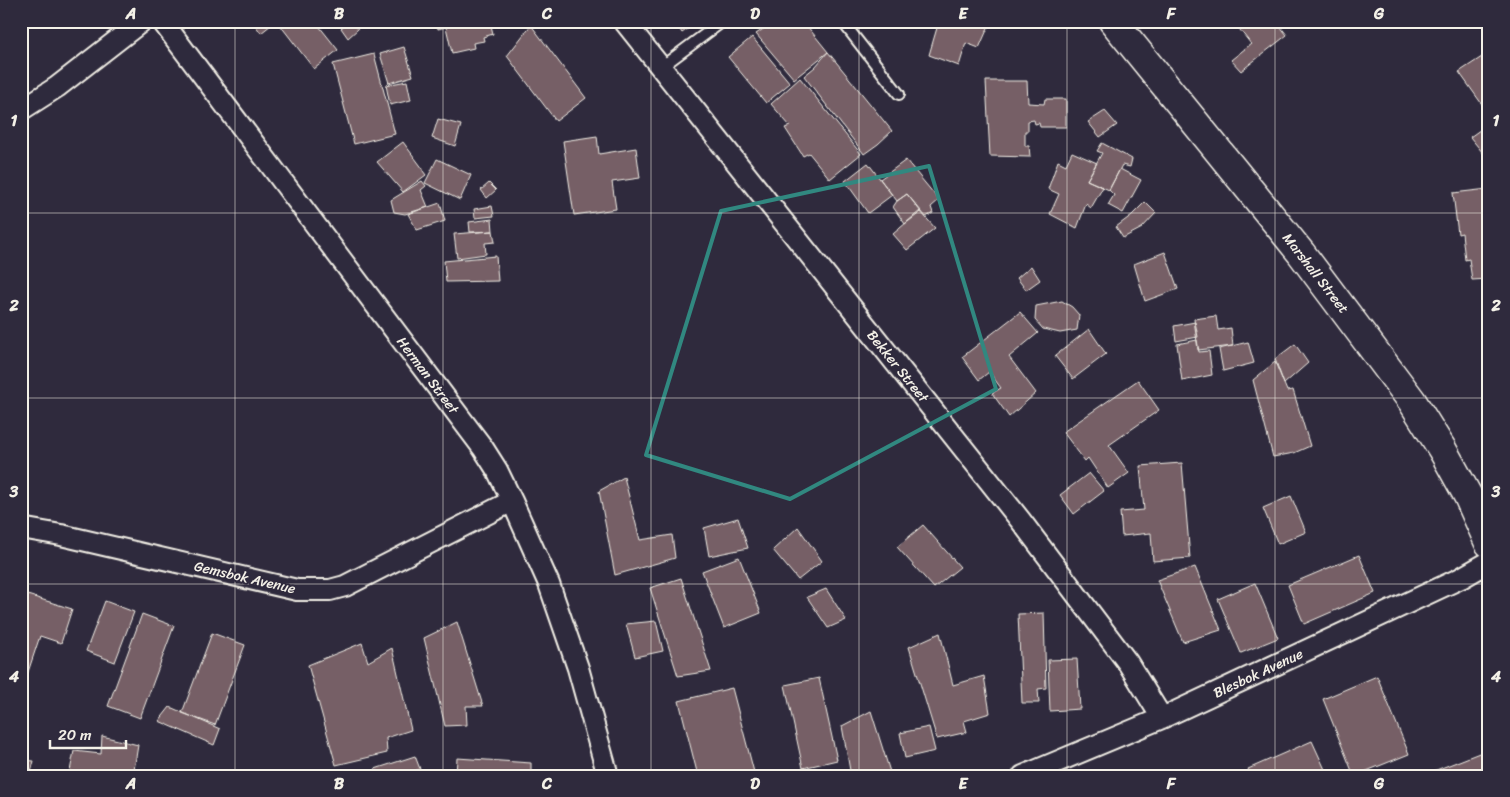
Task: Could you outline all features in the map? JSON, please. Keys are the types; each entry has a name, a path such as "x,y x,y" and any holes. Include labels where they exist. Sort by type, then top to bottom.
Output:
{"street":[{"path":"21,110 57,87 142,21"},
{"name":"Herman Street","path":"162,21 483,448 497,470 549,584 562,620 608,776"},
{"name":"Bekker Street","path":"624,21 1021,521 1128,663 1162,718"},
{"name":"Marshall Street","path":"1114,21 1301,253 1407,393 1442,449 1468,496 1489,544"},
{"name":"Gemsbok Avenue","path":"21,528 61,535 297,590 330,590 345,586 512,501"},
{"name":"Blesbok Avenue","path":"1023,776 1162,718 1461,578 1489,562"}],"lane":[{"path":"660,68 724,21"},
{"path":"842,21 899,94"}],"highlighted area":[{"path":"929,166 996,389 790,499 646,455 721,211"}],"building":[{"path":"252,21 276,21 261,33"},
{"path":"277,21 315,21 338,50 314,69"},
{"path":"326,21 336,21 330,27"},
{"path":"349,21 358,29 348,38 341,28"},
{"path":"362,21 375,21 366,27"},
{"path":"436,21 490,21 493,34 483,37 484,41 473,43 474,48 452,53 446,27 438,29"},
{"path":"674,21 699,21 682,33"},
{"path":"775,21 803,21 828,52 794,79 756,34"},
{"path":"939,21 991,21 979,48 966,43 959,66 929,55"},
{"path":"1233,21 1276,21 1287,35 1241,71 1231,60 1251,44"},
{"path":"531,25 586,98 556,121 507,56"},
{"path":"752,37 790,83 766,103 728,57"},
{"path":"404,47 413,76 389,83 380,54"},
{"path":"828,52 892,131 864,154 804,76"},
{"path":"374,54 395,134 354,144 333,64"},
{"path":"1489,54 1489,114 1459,72"},
{"path":"800,78 861,154 830,179 809,153 803,156 785,128 790,126 771,104"},
{"path":"407,81 411,100 390,105 386,85"},
{"path":"986,81 1027,81 1028,103 1044,104 1045,99 1066,99 1066,127 1040,127 1039,123 1035,124 1034,120 1028,121 1028,131 1025,131 1025,146 1029,146 1030,157 990,156"},
{"path":"1105,111 1117,125 1100,137 1088,122"},
{"path":"438,119 461,125 455,146 432,138"},
{"path":"1484,127 1489,133 1489,149 1483,153 1470,137"},
{"path":"597,136 599,154 636,148 640,178 612,182 616,209 574,215 563,141"},
{"path":"403,142 426,175 403,192 377,162"},
{"path":"1102,143 1132,159 1130,167 1122,165 1109,190 1087,180 1102,153 1097,151"},
{"path":"1072,152 1097,163 1087,180 1103,187 1091,208 1086,204 1077,228 1050,214 1059,194 1048,189 1058,161 1066,165"},
{"path":"437,159 471,175 460,200 425,183"},
{"path":"906,160 939,200 931,207 933,213 926,217 907,194 897,201 880,179"},
{"path":"868,163 892,195 868,213 845,181"},
{"path":"1120,169 1141,180 1123,213 1108,205 1114,195 1109,190"},
{"path":"422,181 426,186 421,190 428,207 405,214 394,212 391,200"},
{"path":"489,183 496,190 487,198 481,190"},
{"path":"1488,189 1489,279 1472,280 1469,259 1465,260 1462,233 1458,234 1453,193"},
{"path":"907,194 921,212 905,224 893,207 897,201"},
{"path":"1145,202 1156,213 1142,228 1123,238 1116,227"},
{"path":"440,203 445,221 417,230 408,214"},
{"path":"492,206 494,216 475,218 474,209"},
{"path":"920,211 935,228 907,250 893,234"},
{"path":"492,219 493,231 470,232 469,222"},
{"path":"493,231 495,242 485,243 486,254 457,258 454,234"},
{"path":"1165,252 1178,289 1145,301 1134,264"},
{"path":"496,256 498,281 446,282 444,261"},
{"path":"1031,266 1040,280 1026,290 1017,278"},
{"path":"1062,301 1072,307 1079,315 1077,330 1060,333 1043,329 1035,320 1036,306"},
{"path":"1020,312 1038,333 1009,357 1036,393 1009,417 992,393 1001,388 989,372 979,380 962,357"},
{"path":"1216,316 1218,330 1231,328 1233,346 1198,350 1194,319"},
{"path":"1195,322 1198,337 1176,341 1174,326"},
{"path":"1089,329 1106,354 1073,379 1055,356"},
{"path":"1197,340 1199,352 1209,351 1212,375 1182,381 1177,344"},
{"path":"1248,342 1254,363 1223,371 1219,349"},
{"path":"1295,344 1308,363 1284,384 1275,359"},
{"path":"1275,362 1287,391 1293,390 1310,446 1294,453 1273,457 1253,380"},
{"path":"1138,380 1159,410 1109,445 1129,473 1108,488 1088,458 1085,461 1063,432"},
{"path":"1182,463 1190,558 1153,561 1151,533 1122,536 1120,512 1144,510 1140,466"},
{"path":"1089,473 1104,491 1074,514 1060,495"},
{"path":"624,477 640,540 672,535 675,558 615,575 599,491"},
{"path":"1291,496 1306,532 1278,544 1263,508"},
{"path":"738,518 748,548 709,556 704,528"},
{"path":"923,525 960,567 934,588 897,547"},
{"path":"798,527 822,561 798,580 773,550"},
{"path":"1359,555 1375,593 1304,624 1288,585"},
{"path":"739,557 761,613 724,628 702,571"},
{"path":"1195,567 1221,630 1183,642 1157,580"},
{"path":"681,578 711,671 678,676 650,588"},
{"path":"1255,583 1278,638 1241,653 1218,599"},
{"path":"826,589 846,620 828,628 807,597"},
{"path":"21,593 72,609 61,643 40,636 21,693"},
{"path":"105,601 134,612 115,662 86,651"},
{"path":"1044,613 1046,688 1038,689 1039,703 1022,703 1018,614"},
{"path":"142,614 174,626 140,718 108,706"},
{"path":"656,621 663,651 635,657 626,624"},
{"path":"457,622 483,706 466,706 467,725 445,726 424,638"},
{"path":"212,633 245,645 215,725 182,713"},
{"path":"940,633 953,685 984,676 990,713 964,721 967,732 937,739 909,647"},
{"path":"362,643 368,662 392,648 411,730 386,738 387,753 336,765 308,665"},
{"path":"1077,659 1080,709 1050,711 1048,660"},
{"path":"1377,676 1409,754 1354,776 1323,699"},
{"path":"819,678 837,760 803,768 785,685"},
{"path":"732,688 755,776 698,776 679,701"},
{"path":"170,707 220,729 214,745 159,721"},
{"path":"871,711 890,772 879,776 851,776 842,726"},
{"path":"929,727 935,751 905,758 900,733"},
{"path":"102,736 138,745 133,776 69,776 74,751 101,754"},
{"path":"1312,741 1328,776 1251,776 1248,769"},
{"path":"1482,752 1489,776 1421,776"},
{"path":"415,756 420,769 412,772 413,776 378,776 375,769"},
{"path":"457,758 531,763 531,776 456,776"},
{"path":"21,760 34,761 30,776 21,776"},
{"path":"39,773 63,776 38,776"}]}
